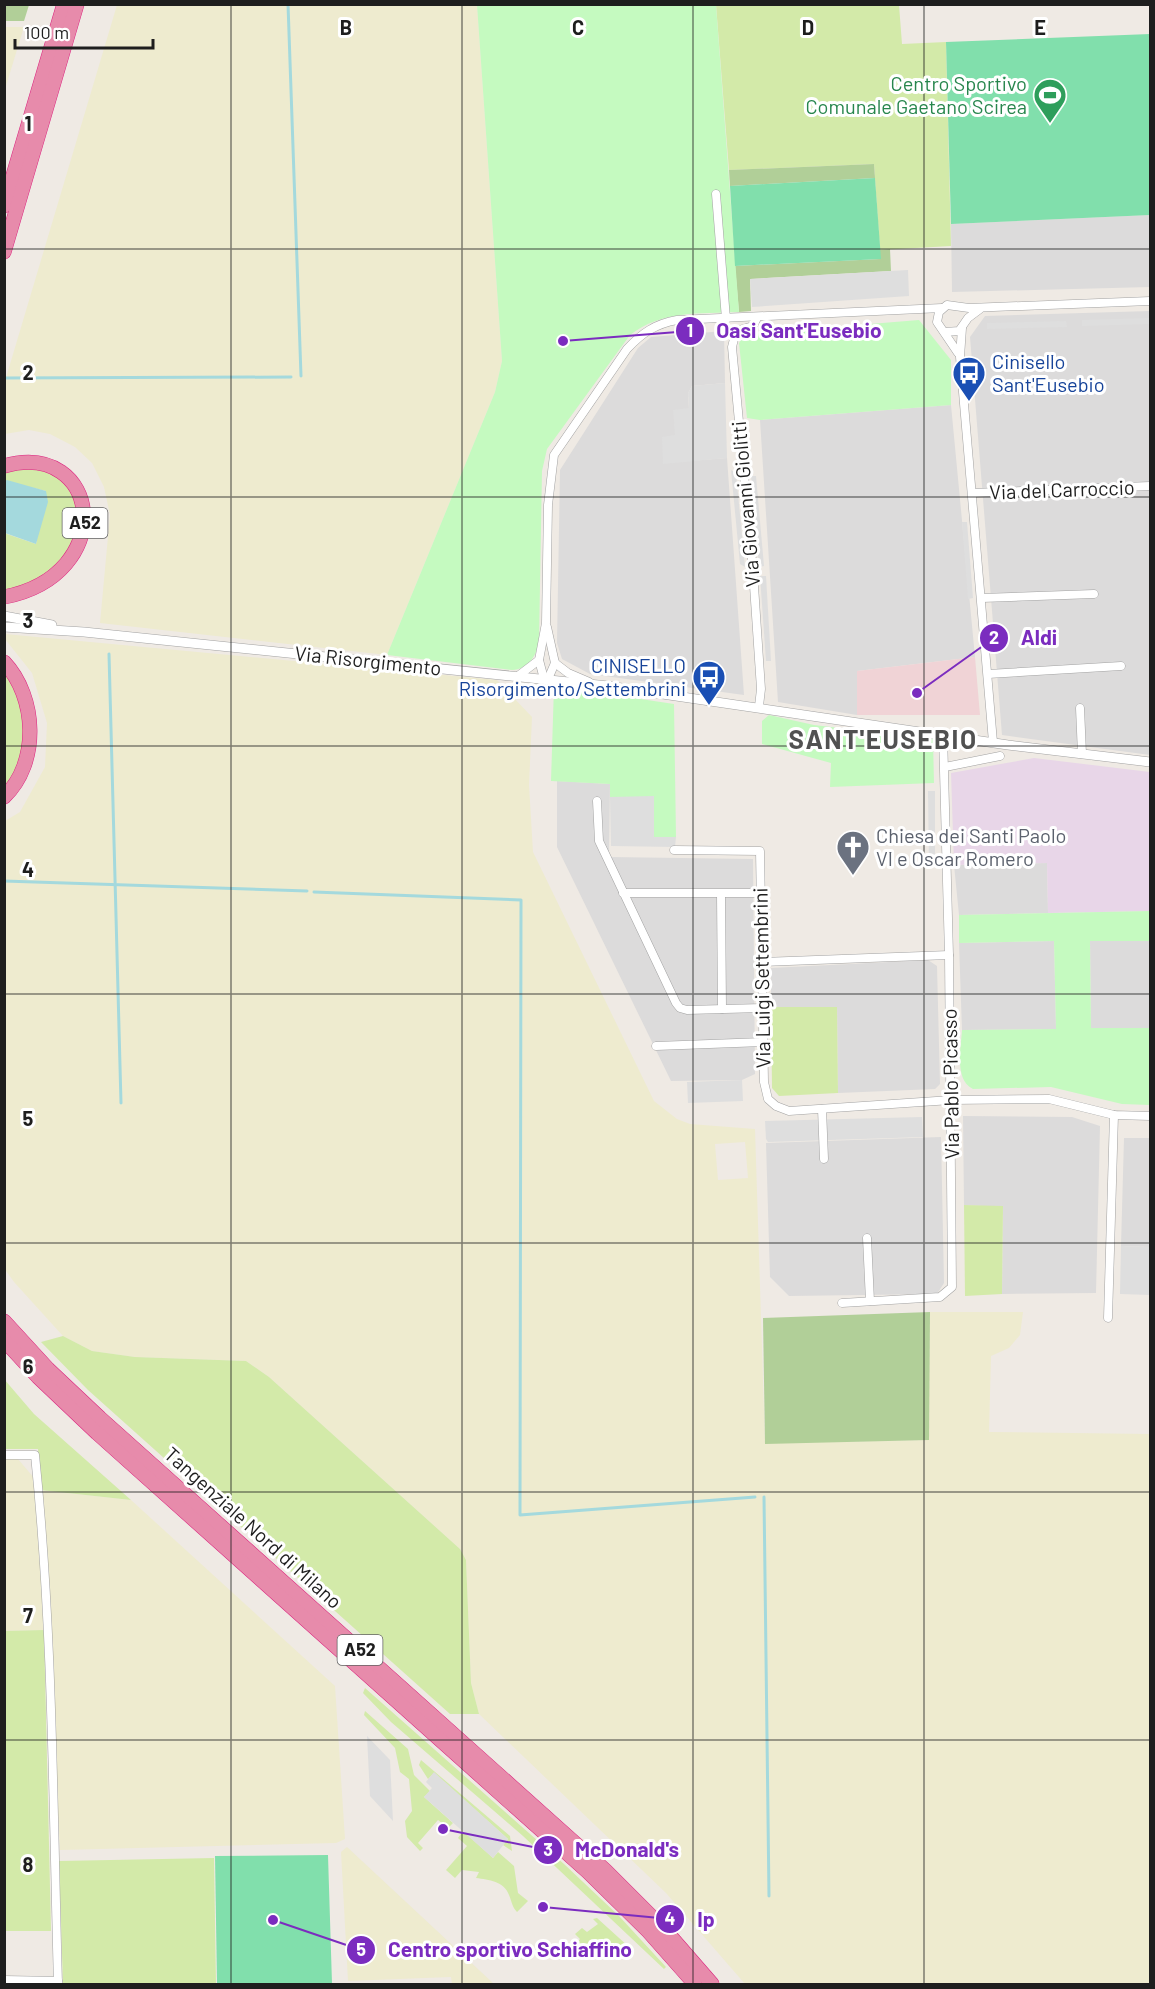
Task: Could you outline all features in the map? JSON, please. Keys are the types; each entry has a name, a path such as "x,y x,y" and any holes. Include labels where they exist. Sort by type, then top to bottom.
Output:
{"highway":[{"path":"4,206 64,4"},
{"path":"4,252 77,4"},
{"path":"4,180 41,82"},
{"name":"A52","path":"4,465 37,462 60,472 75,488 82,504 85,520 76,553 58,572 38,586 4,597"},
{"path":"4,662 22,689 30,731 29,747 22,772 4,797"},
{"name":"Tangenziale Nord di Milano","path":"4,1321 48,1369 100,1418 605,1870 665,1930 712,1984"},
{"name":"Tangenziale Nord di Milano","path":"4,1340 82,1419 588,1872 649,1932 695,1984"}],"street":[{"path":"716,194 726,319"},
{"path":"546,679 539,660 546,623 550,473 558,446 627,349 641,334 664,322 914,310 951,305 958,307 1150,301"},
{"path":"945,332 952,334 964,326 975,312 986,306"},
{"path":"958,307 964,313 960,357 993,742"},
{"path":"937,322 942,308"},
{"path":"914,310 937,322 960,357"},
{"name":"Via Giovanni Giolitti","path":"757,318 753,326 736,332 732,347 753,571 761,689 759,706"},
{"name":"Via del Carroccio","path":"973,493 1150,486"},
{"path":"982,598 1094,594"},
{"name":"Via Risorgimento","path":"4,616 84,632"},
{"path":"546,623 555,663 568,673 596,685"},
{"name":"Via Risorgimento","path":"4,627 84,632 546,679 759,706 993,742 1150,762"},
{"path":"518,676 539,660"},
{"path":"546,679 555,663"},
{"path":"988,674 1120,666"},
{"path":"1080,708 1082,754"},
{"name":"Via Pablo Picasso","path":"842,1303 940,1297 952,1287 949,954 943,734"},
{"path":"945,767 1000,756"},
{"path":"597,801 597,835 680,1008 762,1008"},
{"name":"Via Luigi Settembrini","path":"674,850 760,851 765,1093 771,1102 789,1111 822,1110"},
{"path":"623,893 760,893"},
{"path":"721,894 722,1009"},
{"path":"761,962 949,954"},
{"path":"656,1046 763,1042"},
{"path":"824,1159 822,1110 951,1100 1049,1099 1114,1115 1150,1116"},
{"path":"1108,1318 1114,1115"},
{"path":"867,1238 870,1300"},
{"path":"4,1455 35,1455 41,1518 50,1685 58,1983 4,1980"}],"shaded area":[{"path":"117,5 477,5 502,361 495,392 387,655 100,623 110,515 104,487 92,463 75,447 50,434 29,430 5,434 5,381"},
{"path":"4,27 24,27 5,89"},
{"path":"1150,215 1150,287 952,292 951,224"},
{"path":"908,270 909,296 752,307 750,279"},
{"path":"1150,311 1150,755 1002,735 970,337 985,316"},
{"path":"1150,318 1150,324 1082,326 1082,320"},
{"path":"1066,321 1067,327 987,329 987,323"},
{"path":"724,331 725,383 692,386 688,393 689,409 663,463 727,458 744,695 590,674 562,659 557,643 560,470 638,348 651,337"},
{"path":"725,383 727,458 663,464 662,437 675,435 673,410 689,408 688,393 692,386"},
{"path":"951,405 975,657 857,671 857,715 778,702 760,420"},
{"path":"731,470 736,473 745,567 740,564"},
{"path":"751,476 756,476 764,566 759,567"},
{"path":"962,522 967,522 973,598 968,599"},
{"path":"760,576 766,576 771,661 766,661"},
{"path":"5,634 497,680 532,717 529,785 533,852 654,1101 677,1119 690,1124 755,1129 765,1443 928,1440 930,1312 1023,1312 1020,1335 1009,1348 991,1356 989,1432 1150,1434 1150,1984 745,1984 666,1893 479,1714 471,1683 466,1560 460,1549 269,1377 246,1361 135,1357 92,1351 63,1336 14,1282 4,1268 5,821 20,812 45,767 47,723 32,673 5,639","holes":["745,1142 748,1178 718,1180 715,1144"]},
{"path":"975,657 980,715 857,715 857,671"},
{"path":"1034,758 1150,772 1150,911 1048,913 1047,863 954,865 951,773"},
{"path":"557,781 610,784 609,857 753,859 755,1074 742,1080 671,1081 557,847"},
{"path":"928,791 935,791 935,867 929,867"},
{"path":"654,796 654,837 676,837 675,847 611,846 610,797"},
{"path":"1047,863 1048,913 959,915 954,865"},
{"path":"1090,940 1150,941 1150,1028 1091,1028"},
{"path":"1054,941 1056,1029 962,1030 959,943"},
{"path":"928,960 937,966 940,1084 935,1089 838,1093 837,1007 771,1007 771,968"},
{"path":"742,1080 743,1101 688,1103 687,1082"},
{"path":"963,1116 1072,1117 1100,1126 1096,1293 1002,1294 1003,1207 964,1205"},
{"path":"922,1117 923,1137 768,1142 766,1139 765,1121"},
{"path":"941,1137 944,1283 937,1294 789,1296 770,1277 766,1143"},
{"path":"1124,1138 1150,1138 1150,1247 1121,1246"},
{"path":"1121,1246 1150,1247 1150,1295 1120,1294"},
{"path":"4,1459 18,1459 34,1478 44,1630 5,1631"},
{"path":"40,1490 131,1500 335,1686 345,1839 336,1843 60,1850"},
{"path":"367,1736 390,1760 393,1821 370,1796"},
{"path":"434,1772 508,1839 493,1858 424,1797 432,1788 426,1782"},
{"path":"347,1847 494,1984 452,1984 451,1977 348,1981 341,1852"}],"green space":[{"path":"5,4 29,5 24,21 5,21"},
{"path":"477,5 716,5 739,312 668,317 642,327 630,335 547,449 542,471 539,643 527,665 512,670 387,655 495,392 502,361"},
{"path":"716,5 899,5 902,44 946,42 951,246 880,250 874,164 729,170"},
{"name":"Centro Sportivo Comunale Gaetano Scirea","path":"1150,34 1150,215 951,224 946,42"},
{"path":"874,164 875,178 730,186 729,170"},
{"path":"875,178 881,259 735,266 730,186"},
{"path":"890,249 891,271 750,279 751,311 739,312 735,266 880,259 880,250"},
{"path":"919,320 951,360 951,405 760,420 747,418 739,343 745,334"},
{"path":"32,466 64,479 79,503 76,543 48,575 5,592 4,533 36,544 46,491 5,481 5,471"},
{"path":"4,668 24,713 23,758 4,791"},
{"path":"554,686 674,704 676,837 654,837 618,798 610,797 610,784 551,781"},
{"path":"769,715 814,725 933,739 934,783 830,787 831,763 762,744 762,721"},
{"path":"1150,911 1150,941 1090,941 1091,1028 1150,1028 1150,1105 1122,1104 1051,1087 973,1089 967,1085 960,1062 962,1030 1056,1029 1054,941 959,943 959,915"},
{"path":"771,1007 837,1007 838,1093 779,1096 772,1088"},
{"path":"964,1205 1003,1206 1002,1294 965,1296"},
{"path":"930,1312 929,1440 765,1444 763,1318"},
{"path":"63,1336 92,1351 135,1357 246,1361 269,1377 460,1549 466,1560 471,1683 479,1714 450,1714 88,1390 41,1342"},
{"path":"4,1379 34,1414 131,1500 40,1490 38,1449 5,1449"},
{"path":"44,1630 51,1931 5,1931 4,1631"},
{"path":"365,1688 564,1864 619,1916 666,1967 664,1969 523,1836 391,1722 363,1693"},
{"path":"365,1711 408,1749 414,1775 430,1791 424,1797 453,1823 448,1828 438,1820 418,1843 423,1848 420,1851 407,1837 405,1821 412,1811 409,1779 400,1772 395,1748 364,1715"},
{"path":"421,1760 510,1836 512,1851 503,1845 508,1839 434,1773 428,1779 419,1765"},
{"path":"463,1831 493,1858 498,1852 514,1866 518,1893 528,1901 517,1912 507,1890 500,1884 476,1878 479,1872 462,1870 455,1878 446,1870 467,1846 458,1838"},
{"path":"328,1855 332,1984 217,1984 215,1856"},
{"path":"214,1858 216,1984 63,1984 59,1861"},
{"path":"597,1918 629,1947 629,1953 565,1955 554,1946 557,1943 566,1954 580,1939 575,1934 582,1928 587,1932 598,1924 593,1919"}],"water":[{"path":"5,481 46,491 48,502 36,544 5,533"}],"waterway":[{"path":"288,4 301,376"},
{"path":"4,378 291,377"},
{"path":"109,654 121,1103"},
{"path":"4,881 307,891"},
{"path":"314,892 521,900 520,1515 755,1497"},
{"path":"764,1497 769,1896"}],"place":[{"name":"Centro Sportivo Comunale Gaetano Scirea","path":"1050,124"},
{"name":"Oasi Sant'Eusebio","path":"563,341"},
{"name":"Cinisello Sant'Eusebio","path":"969,402"},
{"name":"Aldi","path":"917,693"},
{"name":"CINISELLO Risorgimento/Settembrini","path":"709,706"},
{"name":"Chiesa dei Santi Paolo VI e Oscar Romero","path":"853,876"},
{"name":"McDonald's","path":"443,1829"},
{"name":"Ip","path":"543,1907"},
{"name":"Centro sportivo Schiaffino","path":"273,1920"}],"district":[{"name":"SANT'EUSEBIO","path":"883,740"}]}
